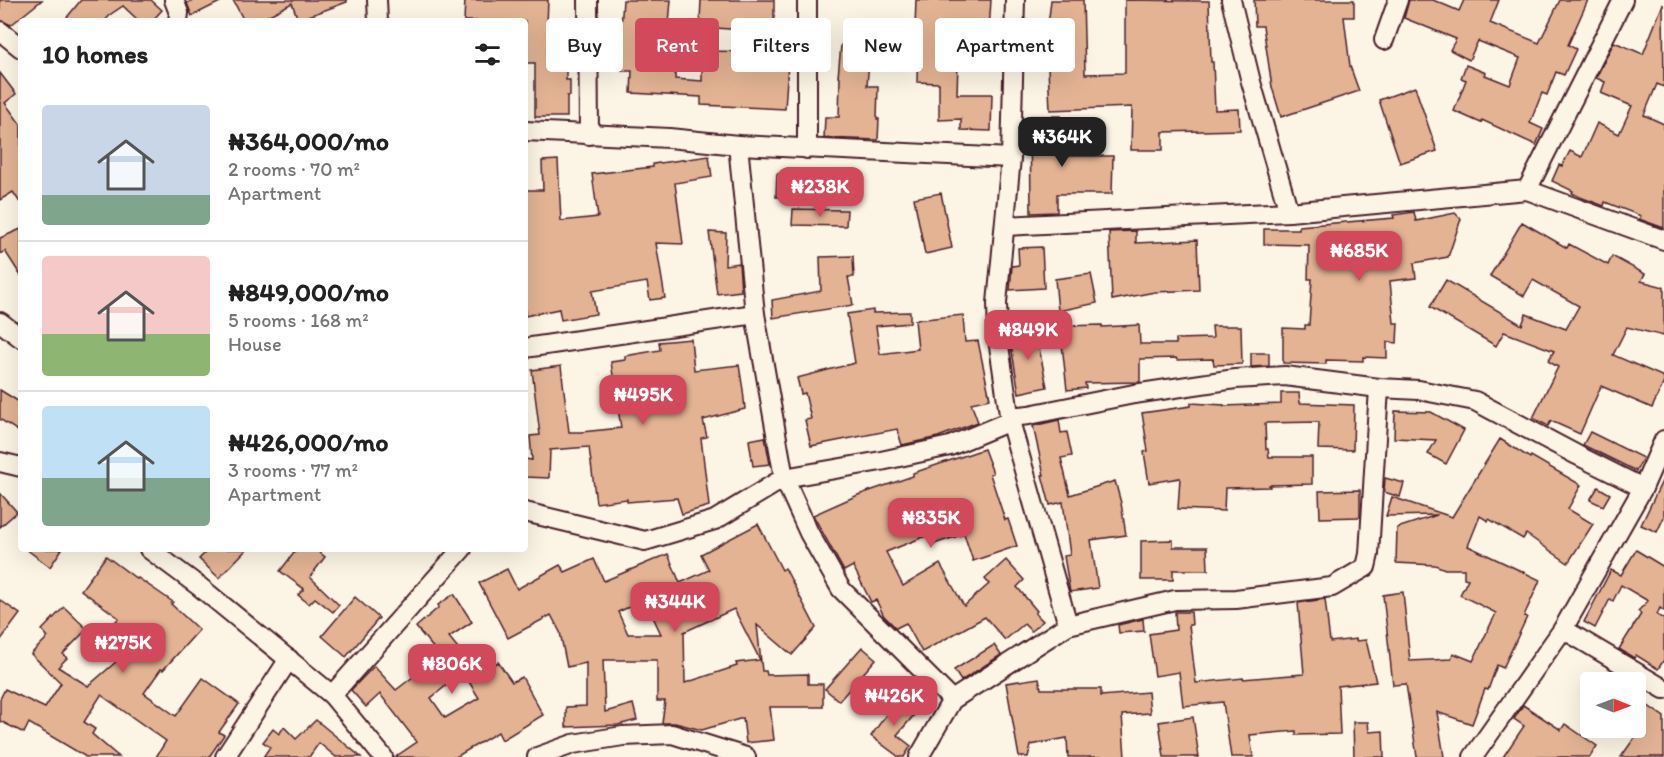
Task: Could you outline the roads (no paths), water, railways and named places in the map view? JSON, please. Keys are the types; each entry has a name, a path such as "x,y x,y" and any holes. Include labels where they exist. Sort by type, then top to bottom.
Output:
{"street":[{"path":"174,0 178,18"},
{"path":"376,0 378,18"},
{"path":"588,0 589,135"},
{"path":"807,0 807,149"},
{"path":"1016,0 1011,158 997,303 998,339 1010,419 1068,625"},
{"path":"1231,0 1251,82 1289,212"},
{"path":"1384,40 1398,0"},
{"path":"1527,190 1623,0"},
{"path":"0,31 18,46"},
{"path":"528,131 669,138 807,149 1011,158"},
{"path":"738,145 755,314 784,478 809,533 841,589 952,700"},
{"path":"1005,226 1289,212 1527,190 1664,240"},
{"path":"528,348 755,314"},
{"path":"0,322 18,336"},
{"path":"528,513 645,541 715,520 784,478 950,446 1010,419 1134,394 1235,379 1286,376 1379,388 1419,390 1476,401 1577,456 1643,488"},
{"path":"919,757 952,700 1068,625 1175,600 1236,599 1332,587 1366,567 1369,554 1379,388"},
{"path":"1473,757 1563,629 1643,488 1664,440"},
{"path":"0,462 18,466"},
{"path":"153,552 200,587 332,696 383,757"},
{"path":"332,696 459,552"},
{"path":"1563,629 1664,689"},
{"path":"225,757 288,659"},
{"path":"537,757 573,744 623,736 672,734 746,757"}]}
